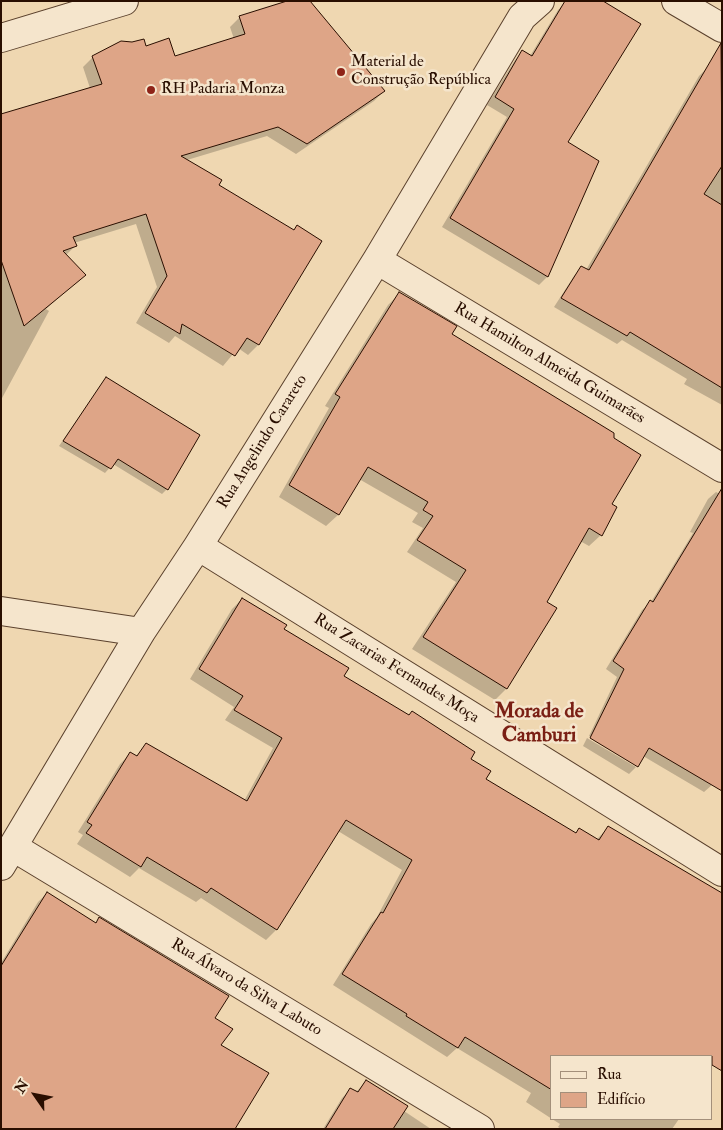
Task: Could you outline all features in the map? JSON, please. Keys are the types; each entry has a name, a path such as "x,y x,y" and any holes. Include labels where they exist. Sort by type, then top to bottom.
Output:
{"street":[{"path":"1,38 124,1"},
{"path":"676,1 722,28"},
{"name":"Rua Angelindo Carareto","path":"7,856 141,632 198,546 377,260 527,7"},
{"name":"Rua Hamilton Almeida Guimarães","path":"377,260 722,468"},
{"name":"Rua Zacarias Fernandes Moça","path":"198,546 722,872"},
{"path":"1,611 141,632"},
{"name":"Rua Álvaro da Silva Labuto","path":"7,856 480,1129"}],"building":[{"path":"287,1 310,1 385,91 307,144 278,127 181,156 222,180 219,185 294,230 297,225 322,241 259,345 247,338 235,356 182,324 180,334 145,313 167,276 146,214 73,237 77,246 63,251 86,275 24,326 1,260 1,114 102,84 92,56 121,41 132,42 144,39 146,46 169,38 175,56 245,34 239,16"},
{"path":"565,1 603,1 641,24 568,142 599,161 548,277 450,218 514,109 495,97 522,50 532,56"},
{"path":"721,43 722,166 704,194 722,205 722,388 630,332 627,336 561,298 581,266 589,270"},
{"path":"399,292 457,326 452,334 614,433 614,438 641,455 612,504 617,507 602,536 589,528 547,602 557,608 507,689 423,637 466,570 417,540 433,516 423,510 428,502 368,467 339,515 289,485 340,397 335,394"},
{"path":"106,377 200,435 168,490 118,459 111,469 63,441"},
{"path":"722,488 722,791 649,748 638,767 590,738 624,669 613,661 650,600 653,602"},
{"path":"242,598 287,625 284,629 349,668 344,676 409,715 412,711 475,752 471,759 491,771 486,779 576,833 579,828 599,840 608,826 722,893 722,1071 713,1066 713,1055 550,1055 550,1089 465,1037 458,1048 342,974 381,912 383,913 412,860 346,820 277,930 211,888 207,893 147,857 141,867 86,833 92,825 87,822 130,752 137,756 146,743 247,801 282,738 234,710 243,696 199,669"},
{"path":"47,892 96,923 99,917 229,996 215,1018 233,1029 221,1045 269,1073 235,1129 1,1129 1,966"},
{"path":"366,1080 408,1106 393,1129 325,1129 350,1088 358,1092"}],"place":[{"name":"Material de Construção República","path":"341,72"},
{"name":"RH Padaria Monza","path":"151,90"}],"district":[{"name":"Morada de Camburi","path":"539,724"}]}
